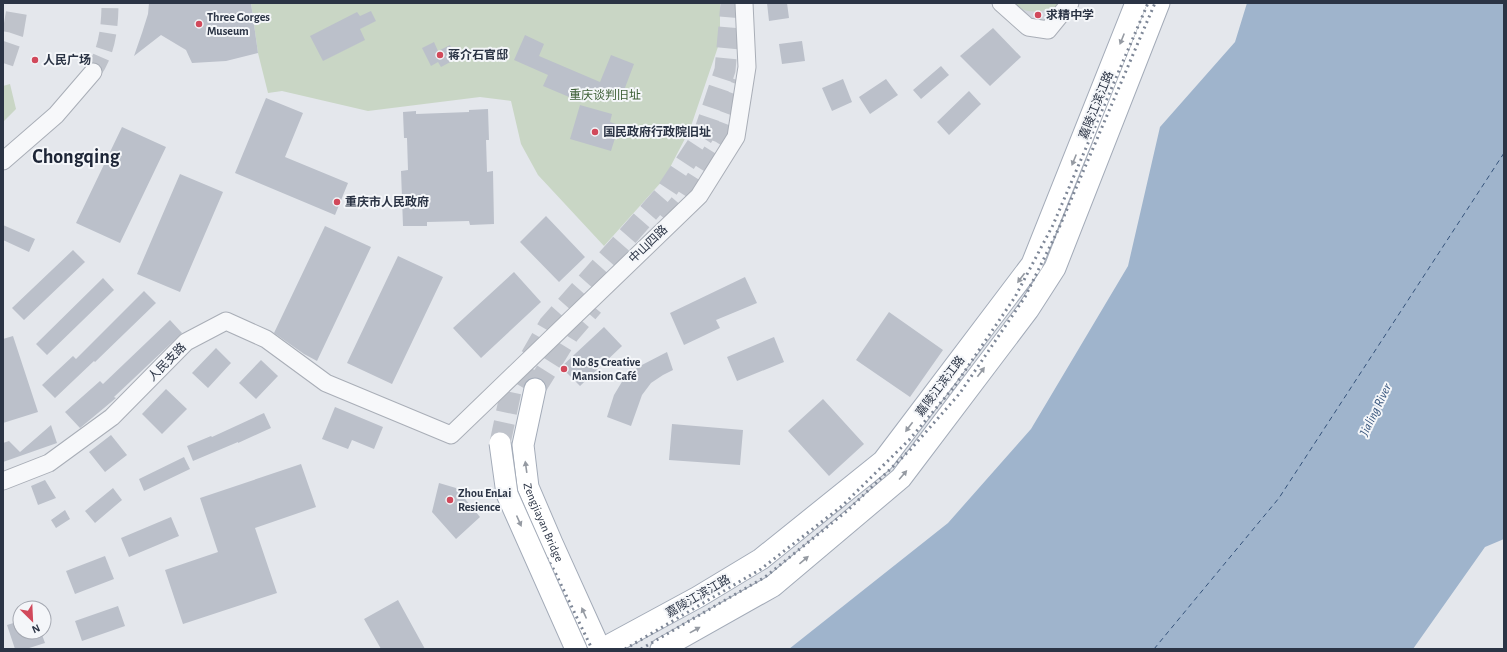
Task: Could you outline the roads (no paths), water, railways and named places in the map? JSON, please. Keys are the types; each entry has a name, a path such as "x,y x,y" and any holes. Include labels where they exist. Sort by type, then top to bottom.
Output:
{"main road":[{"name":"嘉陵江滨江路","path":"601,649 698,597 761,559 883,461 1032,264 1136,3"},
{"name":"嘉陵江滨江路","path":"661,649 773,586 901,478 1028,310 1055,268 1159,3"},
{"name":"Zengjiayan Bridge","path":"535,389 523,445 528,487 552,544 601,649"},
{"name":"Zengjiayan Bridge","path":"500,443 507,494 576,649"}],"street":[{"name":"中山四路","path":"451,435 699,196 736,137 747,67 744,3"},
{"path":"1002,3 1028,27 1048,30 1070,3"},
{"path":"3,161 56,115 93,72"},
{"name":"人民支路","path":"3,480 49,463 112,418 186,342 226,321 266,339 326,383 451,435"}],"water":[{"name":"Jialing River","path":"1247,3 1504,3 1504,539 1485,547 1413,649 789,649 948,523 1031,429 1128,266 1160,127 1235,42"}],"tunnel":[{"path":"3,63 13,33 18,3"},
{"path":"93,72 105,48 110,3"},
{"path":"500,443 511,391 549,325 664,195 703,136 725,70 731,3"},
{"path":"666,220 684,199 719,143 742,82"},
{"path":"535,389 569,334 593,306"}],"railway":[{"path":"625,649 761,569 842,506 909,440 954,387 1015,297 1053,225 1148,3"},
{"path":"641,649 765,577 847,511 911,449 960,393 1025,297 1059,228 1155,3"},
{"path":"531,532 554,570 592,649"},
{"path":"521,533 546,574 582,649"}],"place":[{"name":"求精中学","path":"1038,15"},
{"name":"Three Gorges Museum","path":"199,24"},
{"name":"蒋介石官邸","path":"440,55"},
{"name":"人民广场","path":"35,60"},
{"name":"国民政府行政院旧址","path":"595,132"},
{"name":"重庆市人民政府","path":"337,202"},
{"name":"No 85 Creative Mansion Café","path":"564,369"},
{"name":"Zhou EnLai Resience","path":"450,500"}],"district":[{"name":"Chongqing","path":"76,157"}],"park label":[{"name":"重庆谈判旧址","path":"605,95"}]}
